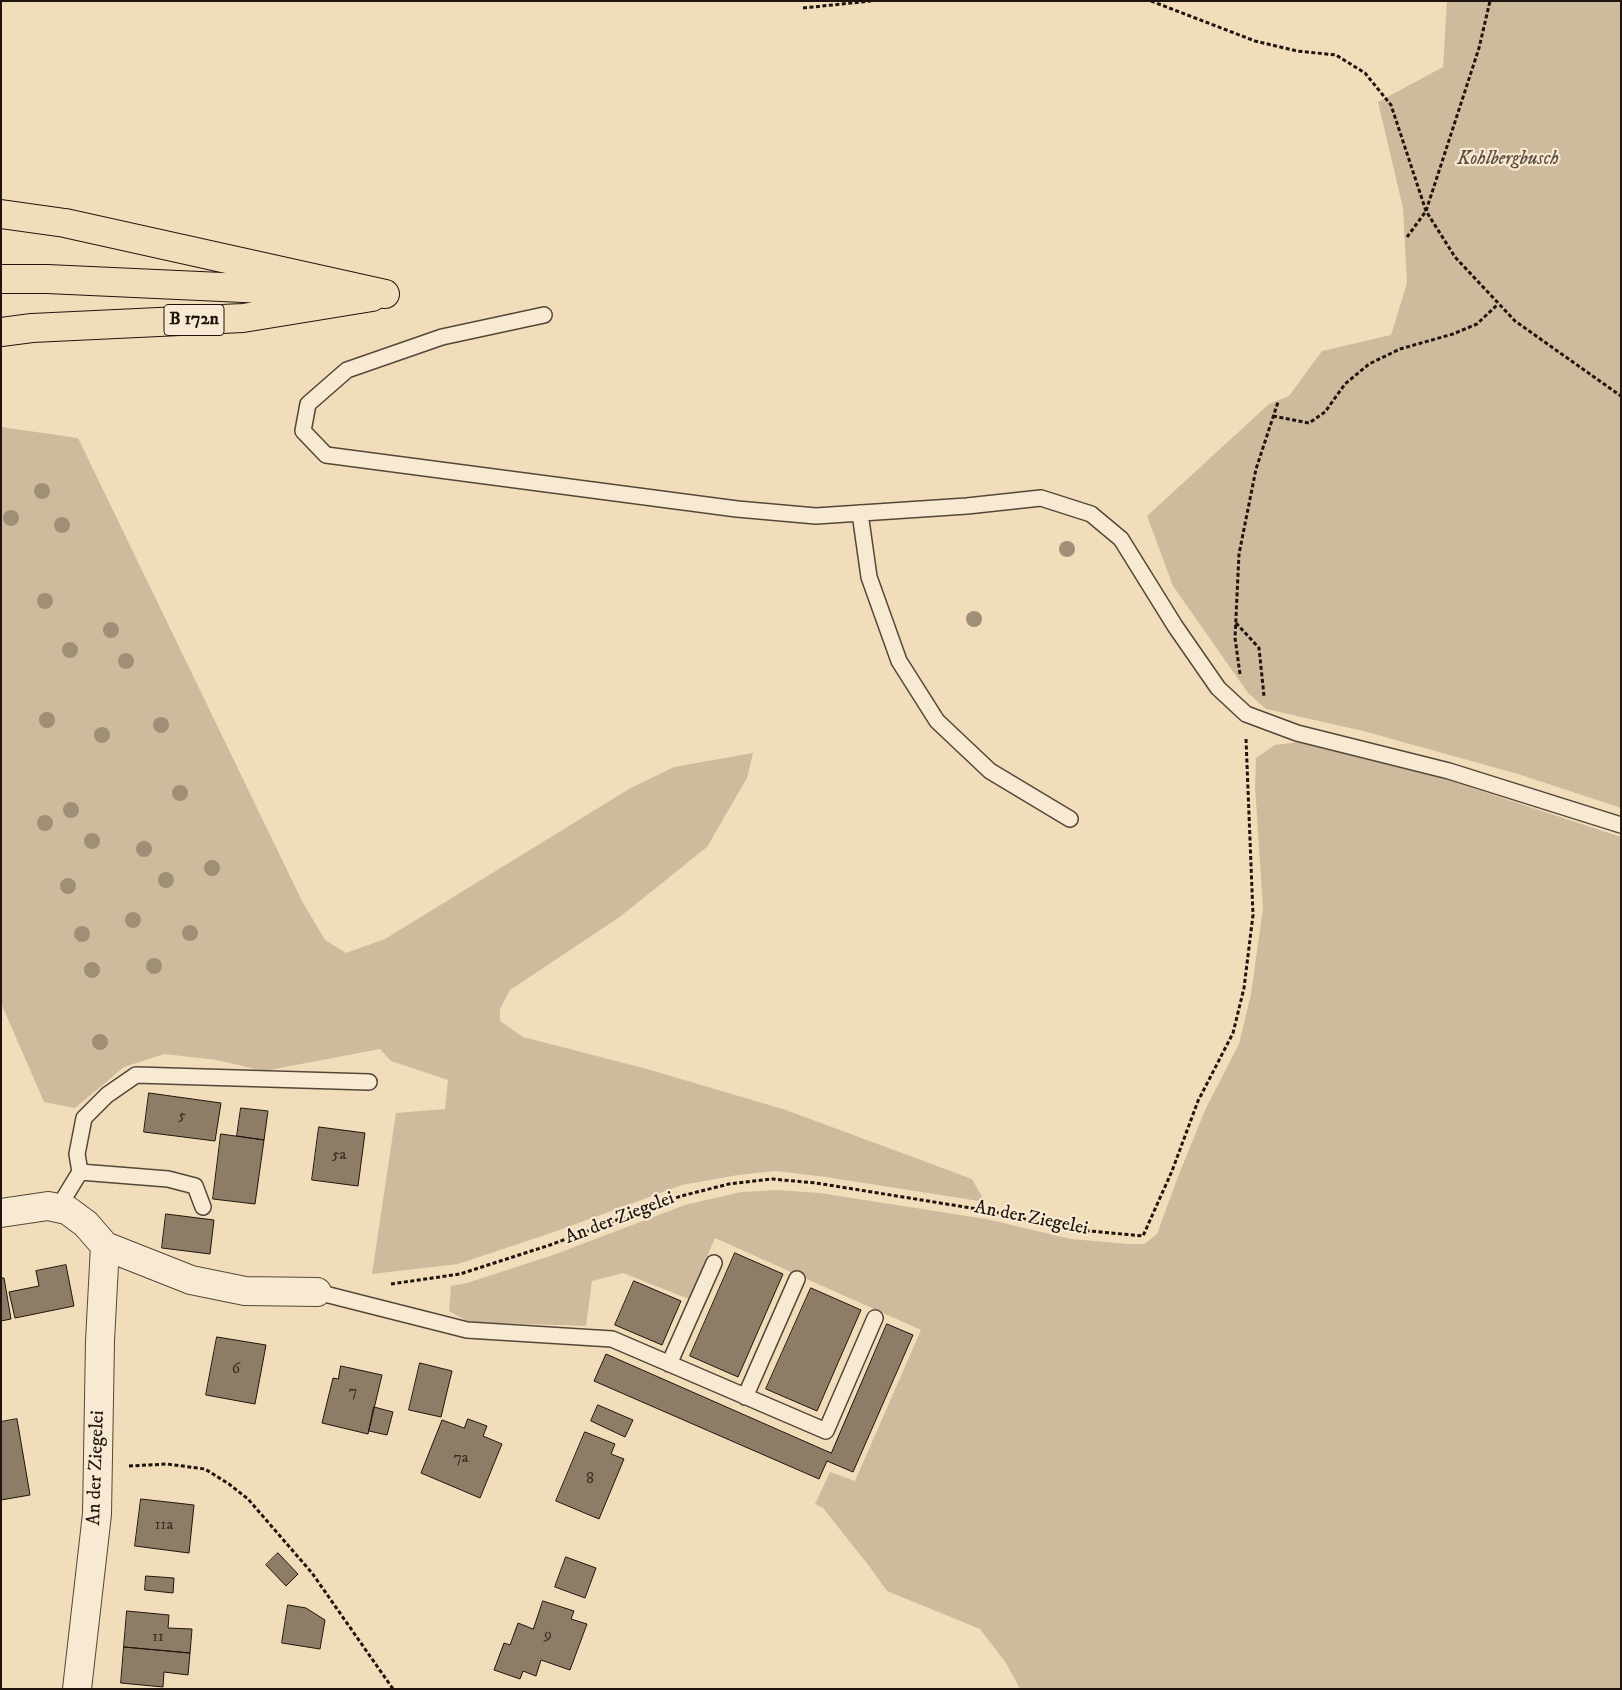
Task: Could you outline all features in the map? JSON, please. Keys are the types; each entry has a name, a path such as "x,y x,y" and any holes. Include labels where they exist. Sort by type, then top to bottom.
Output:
{"highway":[{"path":"1,214 65,223 385,294"},
{"name":"B 172n","path":"1,279 57,279 385,294"},
{"name":"B 172n","path":"1,332 32,328 243,318 385,294"}],"street":[{"path":"1,1213 48,1206 67,1210 86,1224 105,1246 191,1280 245,1291 318,1292"},
{"name":"An der Ziegelei","path":"77,1689 98,1514 100,1342 105,1246"}],"lane":[{"path":"544,315 442,337 347,370 308,404 303,431 326,455 737,509 816,516 967,506 1041,498 1092,514 1121,539 1175,626 1218,688 1246,714 1297,733 1449,771 1621,825"},
{"path":"860,513 869,578 889,633 900,661 937,721 990,771 1070,819"},
{"path":"58,1208 80,1172 77,1154 84,1118 107,1095 136,1075 369,1082"},
{"path":"80,1172 168,1179 195,1186 203,1207"},
{"path":"669,1364 714,1263"},
{"path":"745,1397 797,1279"},
{"path":"318,1292 468,1330 612,1339 826,1431 875,1318"}],"path":[{"path":"803,8 871,1"},
{"path":"1151,1 1255,41 1297,51 1336,55 1365,73 1391,105 1426,211 1455,257 1515,321 1621,396"},
{"path":"1407,237 1426,211 1478,48 1490,1"},
{"path":"1273,416 1309,423 1325,412 1345,384 1369,364 1400,349 1453,334 1477,324 1498,304"},
{"path":"1246,714 1235,638 1239,554 1256,469 1278,402"},
{"path":"1236,623 1259,648 1264,687 1264,722"},
{"name":"An der Ziegelei","path":"388,1284 460,1274 550,1246 681,1196 729,1184 772,1179 816,1183 990,1211 1069,1229 1143,1236 1172,1171 1198,1101 1233,1033 1244,988 1253,915 1246,714"},
{"path":"98,1467 167,1464 205,1469 229,1484 248,1499 312,1572 393,1689"}],"green space":[{"name":"Kohlbergbusch","path":"1447,1 1621,1 1621,808 1518,774 1363,731 1266,709 1248,693 1173,586 1147,516 1269,404 1289,396 1322,351 1391,335 1407,283 1403,208 1378,102 1443,67"},
{"path":"1,427 78,438 302,901 325,940 346,953 385,939 629,789 674,767 753,753 747,778 707,847 621,916 510,990 500,1009 500,1021 523,1037 647,1069 786,1110 972,1179 985,1202 826,1177 775,1171 738,1175 682,1185 554,1232 458,1264 372,1274 396,1113 445,1109 448,1080 391,1061 380,1049 264,1071 217,1060 164,1054 124,1067 75,1108 44,1102 1,1003"},
{"path":"1299,742 1445,779 1621,837 1621,1689 1020,1689 1006,1663 980,1629 887,1591 823,1508 815,1504 830,1472 855,1481 921,1330 715,1238 689,1299 623,1273 592,1281 586,1326 469,1322 449,1311 451,1286 467,1283 553,1255 685,1205 741,1192 777,1190 820,1193 986,1219 1071,1239 1144,1244 1157,1234 1206,1108 1239,1044 1251,994 1263,908 1255,786 1256,758 1275,745"}],"building":[{"path":"149,1093 221,1103 215,1141 144,1132"},
{"path":"241,1108 268,1111 264,1140 237,1136"},
{"path":"319,1127 365,1133 358,1186 312,1180"},
{"path":"221,1134 264,1140 255,1204 213,1199"},
{"path":"166,1214 214,1220 210,1254 162,1248"},
{"path":"735,1253 783,1274 738,1377 690,1356"},
{"path":"66,1265 74,1306 15,1318 9,1292 39,1286 36,1271"},
{"path":"1,1278 4,1278 11,1319 1,1321"},
{"path":"634,1281 681,1301 662,1345 615,1325"},
{"path":"811,1288 861,1310 817,1411 766,1389"},
{"path":"887,1324 913,1335 853,1472 827,1461 819,1479 594,1381 606,1354 831,1453"},
{"path":"217,1337 266,1345 255,1404 206,1395"},
{"path":"420,1363 452,1371 441,1417 409,1410"},
{"path":"341,1366 382,1375 368,1434 322,1423 333,1378 338,1379"},
{"path":"598,1405 633,1420 625,1437 591,1421"},
{"path":"374,1407 393,1412 387,1435 369,1431"},
{"path":"17,1419 30,1495 1,1500 1,1422"},
{"path":"468,1419 487,1426 483,1436 502,1444 480,1498 421,1473 442,1420 464,1428"},
{"path":"585,1432 615,1444 611,1454 624,1459 599,1519 556,1501"},
{"path":"141,1499 194,1505 189,1553 135,1546"},
{"path":"278,1553 298,1574 286,1586 266,1565"},
{"path":"566,1557 596,1568 585,1598 555,1587"},
{"path":"146,1576 174,1578 173,1593 145,1590"},
{"path":"543,1601 574,1611 571,1619 587,1624 570,1670 541,1660 536,1676 523,1671 520,1679 494,1670 504,1643 510,1645 518,1623 533,1629"},
{"path":"288,1605 306,1608 325,1620 320,1649 282,1643"},
{"path":"127,1611 169,1615 168,1628 192,1629 190,1653 124,1647"},
{"path":"124,1647 190,1653 188,1675 164,1672 163,1687 121,1683"}]}
